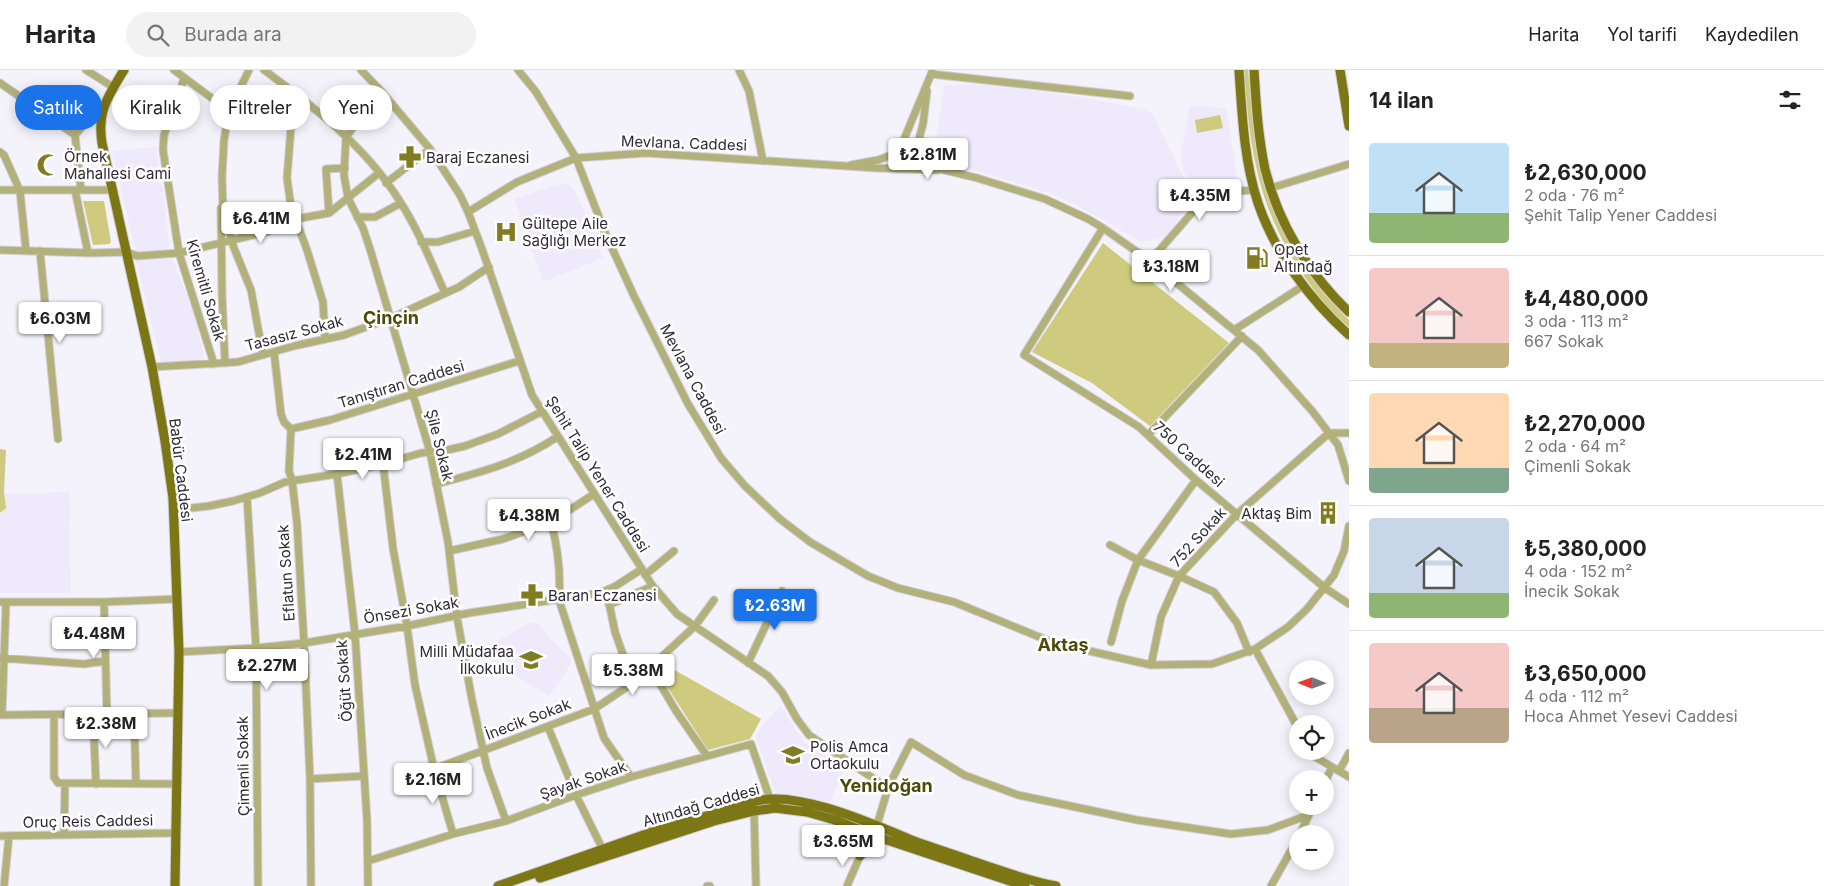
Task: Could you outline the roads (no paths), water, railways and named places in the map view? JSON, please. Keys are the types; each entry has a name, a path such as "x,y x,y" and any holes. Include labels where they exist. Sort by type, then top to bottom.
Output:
{"main road":[{"name":"Babür Caddesi","path":"114,85 124,70"},
{"path":"1239,70 1247,150 1255,190 1271,233 1316,302 1349,335"},
{"path":"1254,70 1261,144 1271,188 1282,218 1299,249 1323,284 1349,312"},
{"path":"1340,70 1347,99 1349,126"},
{"name":"Babür Caddesi","path":"112,89 100,119 100,131 152,368 165,441 174,510 178,599 178,784 175,886"},
{"name":"Altındağ Caddesi","path":"498,886 652,832 757,801 770,799 800,802 816,806 877,825 913,840 1034,882 1056,886"},
{"name":"Altındağ Caddesi","path":"514,886 605,858 707,823 769,808 807,812 835,820 878,837 1025,886"},
{"path":"860,856 860,846 867,832 877,825"},
{"path":"860,856 878,837 877,825"}],"street":[{"path":"86,70 112,86"},
{"path":"174,70 210,97"},
{"path":"242,85 249,70"},
{"path":"264,70 284,85"},
{"name":"Şehit Talip Yener Caddesi","path":"361,70 375,85"},
{"name":"Mevlana Caddesi","path":"518,70 536,92 576,158 615,255 688,404 721,458 768,510 810,542 878,580 916,593 954,602 1050,642 1151,665 1186,666 1212,664 1252,651"},
{"path":"738,70 748,91 763,161"},
{"path":"892,168 908,134 932,72 1130,96"},
{"name":"Kiremitli Sokak","path":"184,79 164,136 163,150 179,253 214,364"},
{"path":"0,83 75,135"},
{"path":"913,168 923,124 928,83"},
{"name":"Şehit Talip Yener Caddesi","path":"392,104 430,149 444,169 468,212 489,267 519,361 541,412 653,586 671,609 768,676 778,686 808,734 883,785 886,792"},
{"path":"88,253 78,190 74,139 75,135 92,114 105,105"},
{"path":"310,105 346,137 378,173 401,203 445,293"},
{"path":"226,130 222,176 223,210 232,241 251,290 263,355"},
{"path":"291,130 287,178 291,208 323,302 325,339"},
{"path":"346,137 351,130"},
{"name":"Şile Sokak","path":"346,137 344,175 348,198 363,228 370,249 430,452 449,551 457,617 486,768 506,821"},
{"path":"386,183 430,149"},
{"path":"0,152 4,155 20,191 26,251"},
{"name":"Mevlana. Caddesi","path":"468,212 517,182 576,158 646,153 944,170"},
{"name":"Mevlana. Caddesi","path":"851,166 898,154 914,157 944,170 1045,199 1104,228 1150,261 1242,336 1268,360 1329,432 1340,450 1349,481"},
{"path":"1271,188 1349,164"},
{"path":"328,213 326,169 345,168"},
{"path":"0,250 88,253 127,252 137,256 179,253 266,232 296,219 328,213 378,173"},
{"path":"0,190 113,190"},
{"path":"1150,261 1203,200 1224,192 1255,190"},
{"path":"222,197 220,243 226,363"},
{"path":"357,217 375,217 401,203"},
{"name":"750 Caddesi","path":"1104,228 1024,356 1139,427 1196,480 1325,588 1349,604"},
{"path":"421,242 438,242 475,231"},
{"path":"40,252 58,439"},
{"name":"Tasasız Sokak","path":"152,368 238,362 344,335 390,318 458,287 489,267"},
{"path":"1234,330 1304,286"},
{"path":"1148,435 1242,336"},
{"path":"274,352 281,414 284,422 291,429"},
{"name":"Tanıştıran Caddesi","path":"291,429 330,420 519,361"},
{"path":"174,510 210,506 247,497 292,480 337,474 415,455 449,450 482,440 541,412"},
{"name":"Eflatun Sokak","path":"291,429 288,460 292,480 304,643 310,779 311,886"},
{"path":"1329,432 1349,433"},
{"name":"752 Sokak","path":"1151,665 1161,617 1180,576 1237,514 1329,432"},
{"path":"436,484 491,470 537,451 557,437"},
{"path":"382,464 408,626 415,685 434,769 453,834"},
{"name":"Öğüt Sokak","path":"337,474 355,634 364,776 368,886"},
{"path":"1111,642 1122,601 1138,560 1196,480"},
{"path":"449,551 503,539 551,522 594,494"},
{"name":"Çimenli Sokak","path":"247,497 256,648 258,886"},
{"path":"551,522 558,548 561,581 559,600 604,738 632,777"},
{"path":"1252,651 1288,627 1325,588 1344,551 1349,526"},
{"path":"1110,545 1138,560 1180,576 1214,592 1237,623 1290,715"},
{"name":"Önsezi Sokak","path":"178,652 256,648 304,643 604,592 644,572 674,550"},
{"path":"609,605 653,586"},
{"path":"748,663 782,591"},
{"path":"604,592 615,632 633,683"},
{"path":"178,599 104,602 3,602 1,715 107,715 178,712"},
{"name":"İnecik Sokak","path":"434,769 594,709 633,683 695,626 714,600"},
{"path":"104,602 107,715"},
{"path":"2,658 84,664 105,661"},
{"path":"650,667 676,711 707,756"},
{"path":"134,714 136,784"},
{"path":"54,715 54,779 58,783 178,784"},
{"path":"94,715 96,784"},
{"path":"548,727 576,795 603,850"},
{"path":"877,825 886,792 911,742 964,776 1009,792 1137,820 1230,834 1268,830 1303,817"},
{"name":"Şayak Sokak","path":"368,861 453,834 506,821 632,777 750,744 770,799"},
{"path":"1334,771 1349,753"},
{"path":"1321,760 1349,777"},
{"path":"310,779 364,776"},
{"path":"64,784 64,835"},
{"path":"754,811 756,886"},
{"name":"Oruç Reis Caddesi","path":"0,836 176,833"},
{"path":"4,886 9,836"},
{"path":"1272,886 1289,855"},
{"path":"847,886 860,856"}],"place":[{"name":"Baraj Eczanesi","path":"410,157"},
{"name":"Örnek Mahallesi Cami","path":"48,165"},
{"name":"Gültepe Aile Sağlığı Merkez","path":"506,232"},
{"name":"Opet Altındağ","path":"1257,258"},
{"name":"Aktaş Bim","path":"1328,513"},
{"name":"Baran Eczanesi","path":"532,595"},
{"name":"Milli Müdafaa İlkokulu","path":"531,660"},
{"name":"Polis Amca Ortaokulu","path":"793,755"}],"district":[{"name":"Çinçin","path":"391,317"},
{"name":"Aktaş","path":"1063,644"},
{"name":"Yenidoğan","path":"886,785"}]}
